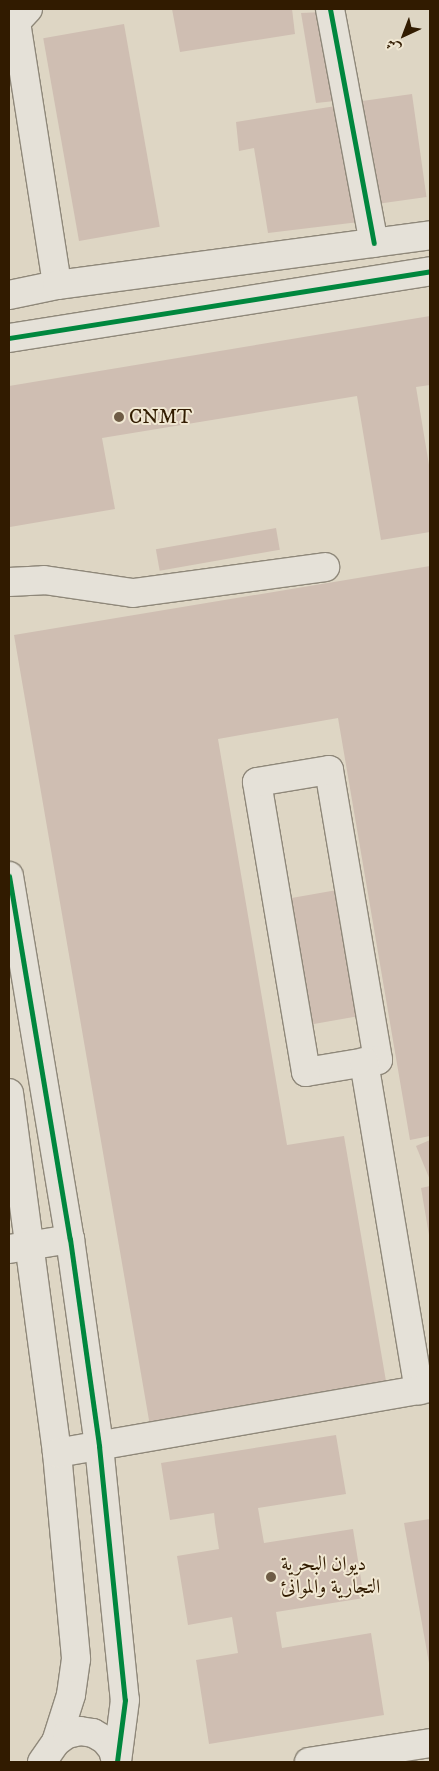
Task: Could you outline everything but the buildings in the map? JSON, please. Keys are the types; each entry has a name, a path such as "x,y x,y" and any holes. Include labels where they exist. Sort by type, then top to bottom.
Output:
{"street":[{"path":"28,9 16,22 57,285"},
{"path":"330,9 374,243"},
{"path":"9,295 57,285 430,235"},
{"path":"9,338 430,272"},
{"path":"9,582 44,580 133,593 325,567"},
{"path":"329,770 378,1060 364,1062 306,1072 257,782 329,770"},
{"path":"9,876 70,1239 99,1446 125,1700 116,1762"},
{"path":"57,1453 424,1389 364,1062"},
{"path":"9,1093 20,1248 57,1453 76,1659 72,1695 49,1755"},
{"path":"20,1248 70,1239"},
{"path":"49,1755 67,1734 94,1733 109,1745 116,1762"},
{"path":"309,1762 430,1743"}],"cycle path":[{"path":"330,9 374,243"},
{"path":"9,338 430,271"},
{"path":"9,876 70,1239 99,1446 125,1700 117,1762"}],"place":[{"name":"CNMT","path":"119,417"},
{"name":"ديوان البحرية التجارية والموانئ","path":"271,1577"}]}
